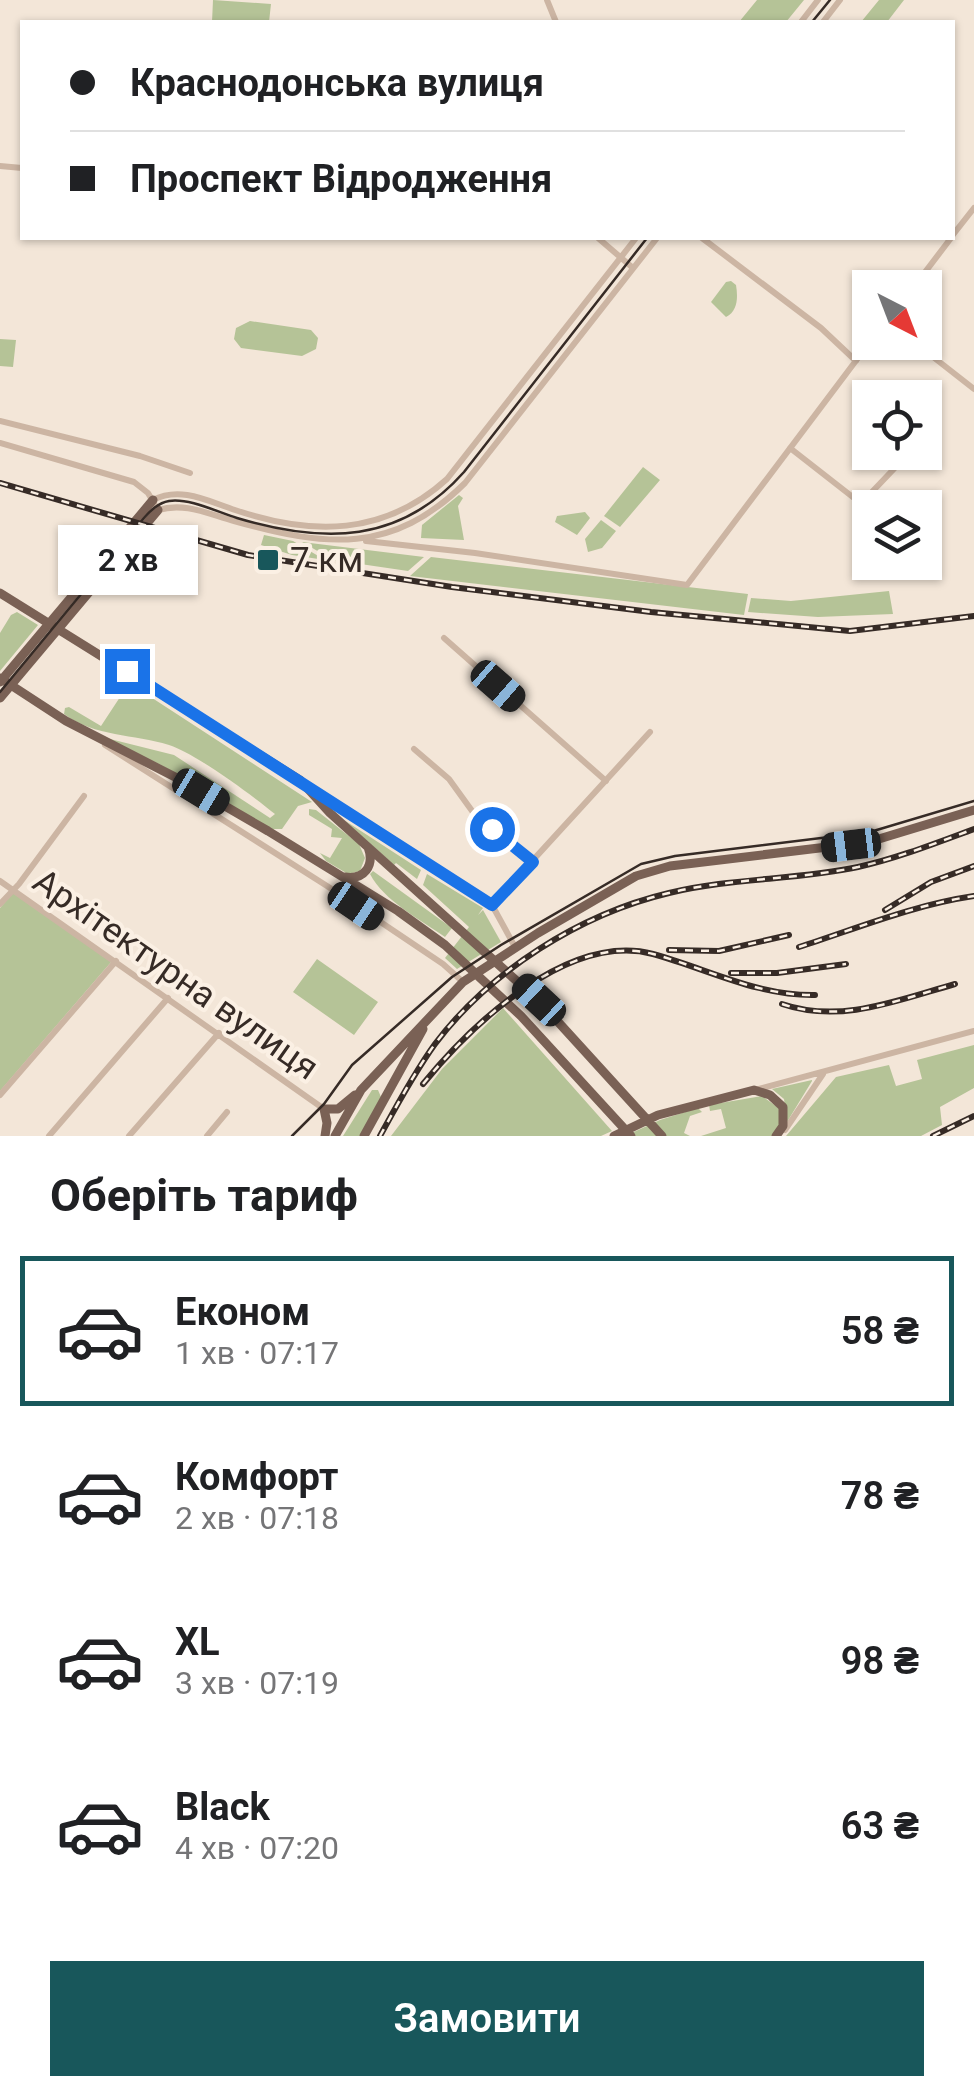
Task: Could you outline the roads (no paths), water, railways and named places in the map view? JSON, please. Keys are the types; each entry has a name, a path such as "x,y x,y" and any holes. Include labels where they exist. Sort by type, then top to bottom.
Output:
{"main road":[{"path":"54,626 152,500"},
{"path":"0,698 3,681 158,510"},
{"path":"0,594 300,780 368,847 461,927 581,1044 662,1136"},
{"path":"3,681 342,876 446,945 522,1016 631,1136"},
{"path":"325,1136 324,1108 338,1110 364,1088 463,982 615,887 652,870 869,842 974,810"},
{"path":"342,876 355,878 366,872 371,860 368,847"},
{"path":"364,1136 429,1019"},
{"path":"335,1136 364,1088 380,1085 386,1098"},
{"path":"614,1136 658,1115 754,1090 770,1094 783,1108 783,1126 778,1136"}],"street":[{"path":"802,20 818,0"},
{"path":"825,20 840,0"},
{"path":"955,232 974,208"},
{"path":"600,240 633,268"},
{"path":"152,500 162,494 180,492 244,513 323,527 356,526 413,507 447,479 634,240"},
{"path":"0,443 134,482 158,510 183,506 272,532 330,540 380,536 411,525 452,496 655,240"},
{"path":"355,539 475,552 687,585 856,361 821,328 705,240"},
{"path":"926,270 949,240"},
{"path":"937,360 974,389"},
{"path":"0,421 140,456 190,473"},
{"path":"790,448 854,498 870,494 893,470"},
{"path":"444,638 606,781"},
{"path":"66,720 327,886 443,964 463,982"},
{"path":"492,905 650,732"},
{"path":"414,750 448,778 475,815 533,862"},
{"path":"300,780 492,905 515,947"},
{"path":"0,904 84,796"},
{"name":"Архітектурна вулиця","path":"0,881 324,1108"},
{"path":"0,1095 116,961"},
{"path":"50,1136 168,998"},
{"path":"754,1090 974,1031"},
{"path":"129,1136 219,1033"},
{"path":"778,1136 824,1073"},
{"path":"207,1136 227,1112"}],"tram line":[{"path":"814,20 830,0"},
{"path":"0,692 144,518 161,503 186,502 269,526 330,534 387,525 439,496 464,472 645,240"},
{"path":"292,1136 324,1104 352,1065 452,977 641,864 675,856 870,832 974,801"}],"railway":[{"path":"0,483 248,555 452,587 850,631 974,616"},
{"path":"380,1136 420,1066 457,1017 510,970 570,931 603,915 669,893 858,867 974,829"},
{"path":"885,910 931,882 974,866"},
{"path":"799,947 907,911 974,896"},
{"path":"669,950 719,951 789,935"},
{"path":"423,1084 468,1035 524,988 588,957 621,951 653,954 753,986 815,995"},
{"path":"731,973 777,973 846,964"},
{"path":"782,1004 804,1010 848,1011 955,984"},
{"path":"933,1136 974,1116"}],"place":[{"name":"7 км","path":"268,560"}]}
